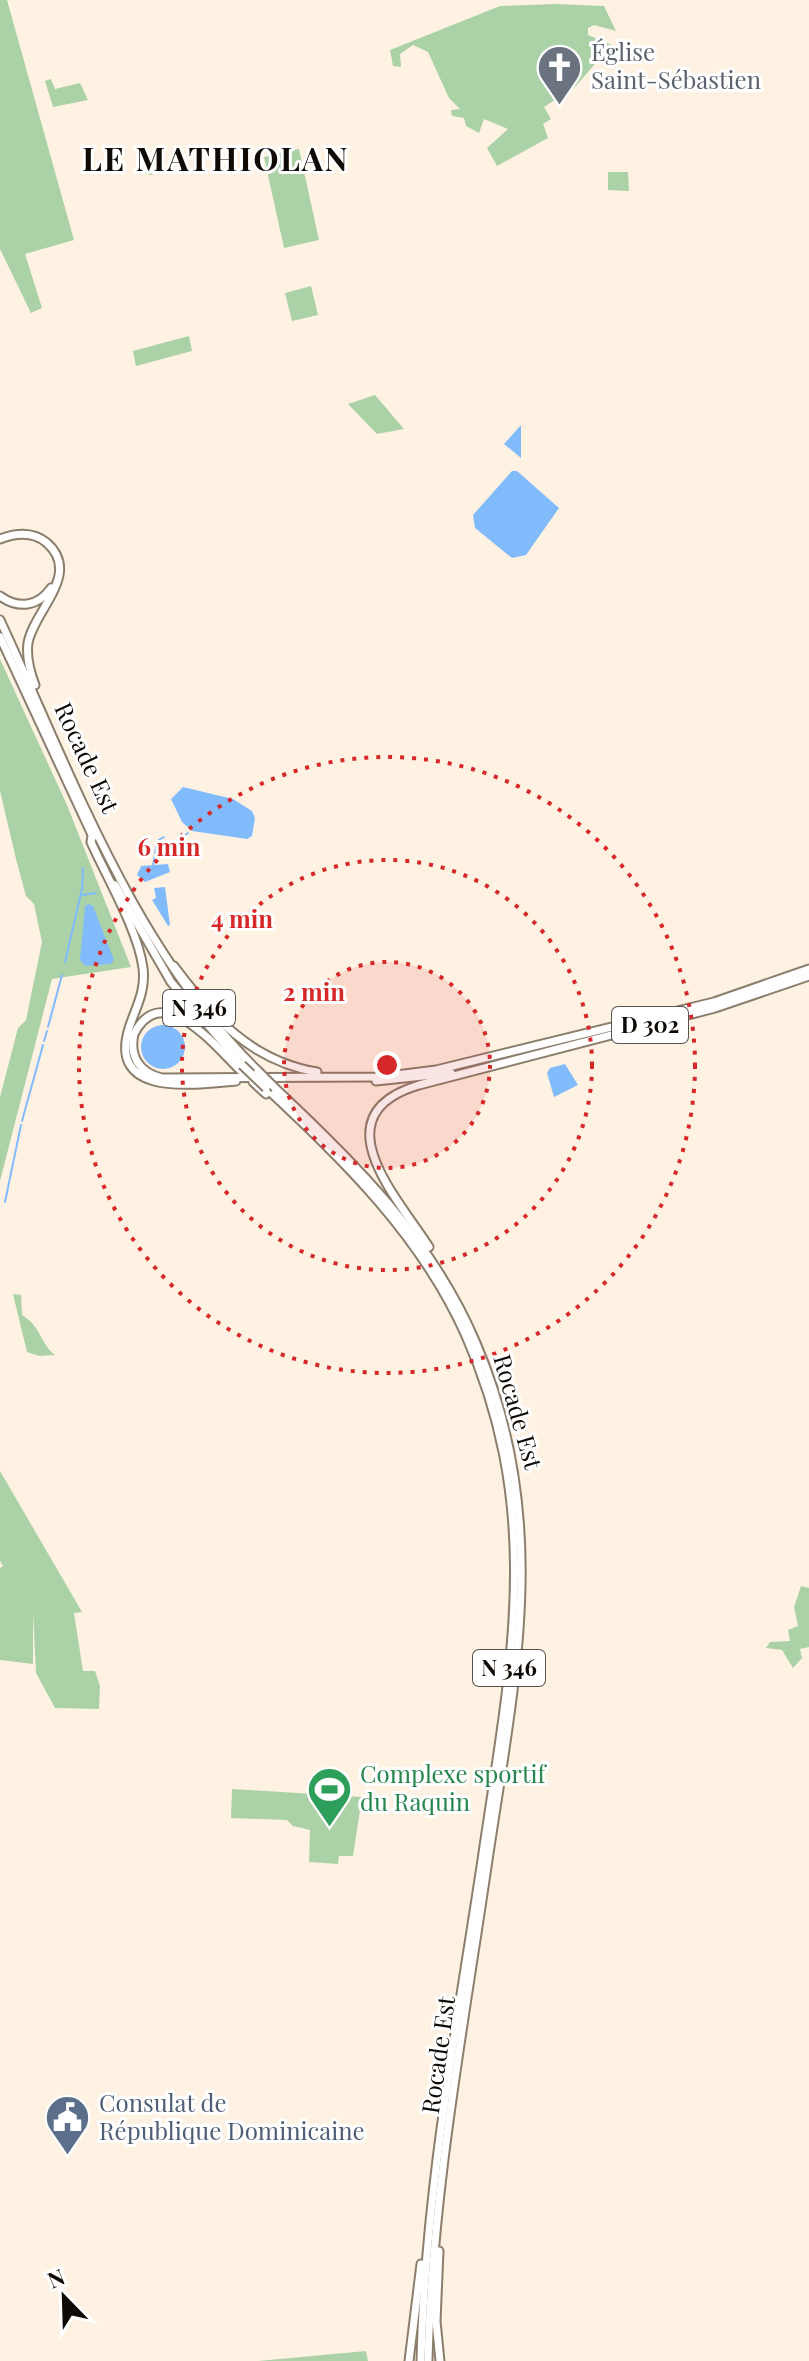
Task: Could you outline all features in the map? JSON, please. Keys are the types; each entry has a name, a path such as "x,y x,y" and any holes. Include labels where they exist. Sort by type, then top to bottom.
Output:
{"highway":[{"path":"0,541 17,534 35,536 49,546 59,564 57,585 38,616 28,643 28,661 40,707"},
{"path":"0,541 34,539 51,553 56,569 52,586 38,601 18,605 0,596"},
{"name":"Rocade Est","path":"0,620 86,814 150,937 200,1009 389,1201 446,1283 476,1343 501,1412 518,1497 524,1589 514,1689 438,2209 428,2361"},
{"name":"Rocade Est","path":"0,637 77,794"},
{"path":"0,646 11,661"},
{"name":"Rocade Est","path":"86,814 92,836 156,960 199,1018 242,1069 363,1181 401,1228 433,1275 481,1374 499,1430 512,1498 517,1582 512,1646 430,2219 421,2361"},
{"path":"92,836 91,842 141,960 142,996 126,1047 133,1066 148,1080 176,1085 279,1080 388,1081 491,1066"},
{"path":"150,937 155,938 212,1014 254,1049 306,1070 385,1076"},
{"name":"D 302","path":"385,1076 495,1058 725,999 809,969"},
{"name":"D 302","path":"491,1066 738,1002 809,976"},
{"path":"276,1098 269,1096 253,1082 242,1069 191,1023 177,1015 164,1013 150,1016 134,1034 136,1060 145,1071 162,1078 385,1076"},
{"path":"446,1283 437,1260 378,1169 370,1146 371,1127 381,1107 397,1093 491,1066"},
{"path":"438,2209 441,2215 436,2321 440,2361"},
{"path":"409,2361 426,2223 430,2219"}],"green space":[{"path":"0,0 7,0 74,240 25,254 42,308 31,313 0,249"},
{"path":"500,6 604,6 616,31 594,25 588,28 588,35 617,47 614,64 600,58 576,86 544,107 551,119 543,124 548,138 497,166 487,148 508,129 484,119 479,133 466,126 464,118 452,116 451,110 460,109 449,98 428,52 413,45 400,54 401,67 393,66 390,50"},
{"path":"51,79 55,89 80,83 88,100 53,107 45,81"},
{"path":"299,149 319,240 284,248 264,157"},
{"path":"150,155 157,158 160,165 157,172 150,175 143,172 140,165 143,158"},
{"path":"608,172 628,172 629,191 608,190"},
{"path":"311,286 318,315 292,321 285,293"},
{"path":"189,336 192,351 136,366 133,351"},
{"path":"375,395 404,429 377,434 348,404"},
{"path":"0,659 67,805 131,967 52,979 0,1181 0,1097 18,1028 26,1020 42,942 34,904 26,896 0,791"},
{"path":"13,1294 21,1295 22,1315 33,1324 55,1355 39,1356 27,1352"},
{"path":"0,1471 82,1612 74,1613 83,1671 95,1671 100,1686 99,1709 55,1708 36,1673 33,1612 33,1664 0,1660 0,1568 3,1566 0,1561"},
{"path":"801,1586 809,1588 809,1647 800,1649 802,1658 793,1668 782,1650 766,1648 770,1642 790,1641 788,1630 798,1626 794,1607"},
{"name":"Complexe sportif du Raquin","path":"232,1789 362,1797 353,1856 339,1856 338,1864 309,1862 310,1830 293,1826 287,1820 231,1818"},
{"path":"366,2351 368,2361 258,2361"}],"water":[{"path":"521,425 521,458 504,444"},
{"path":"512,471 517,471 559,508 526,555 512,558 475,528 473,515"},
{"path":"183,787 233,799 252,811 255,818 252,836 247,839 192,831 182,822 171,799"},
{"path":"168,864 170,872 145,882 137,875 141,866"},
{"path":"165,887 168,926 152,900 156,898 154,888"},
{"path":"85,906 93,906 114,960 111,964 85,966 80,960"},
{"path":"163,1025 178,1032 185,1047 178,1062 163,1069 148,1062 141,1047 148,1032"},
{"path":"565,1064 578,1085 554,1097 547,1073 550,1068"}],"waterway":[{"path":"181,838 188,833"},
{"path":"153,866 157,841 164,837"},
{"path":"65,962 82,889 83,868"},
{"path":"82,895 96,893"},
{"path":"48,1027 62,975"},
{"path":"44,1041 47,1031"},
{"path":"22,1121 43,1045"},
{"path":"5,1202 21,1125"}],"place":[{"name":"Église Saint-Sébastien","path":"560,106"},
{"name":"Complexe sportif du Raquin","path":"329,1828"},
{"name":"Consulat de République Dominicaine","path":"68,2157"}],"district":[{"name":"LE MATHIOLAN","path":"216,160"}]}
